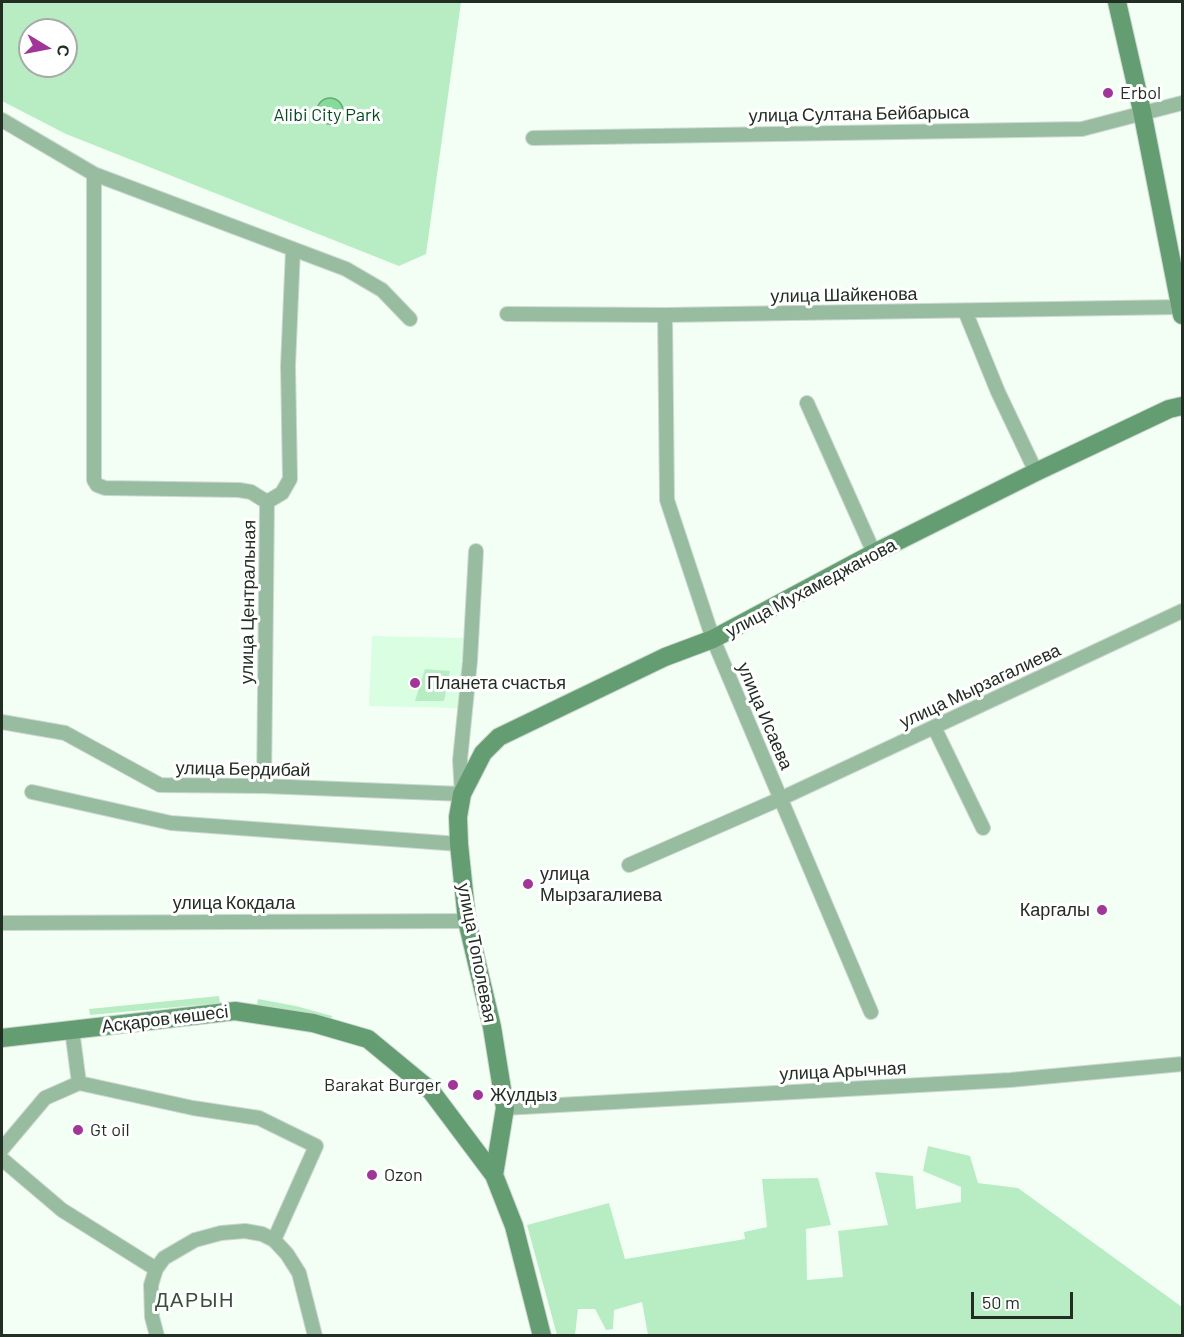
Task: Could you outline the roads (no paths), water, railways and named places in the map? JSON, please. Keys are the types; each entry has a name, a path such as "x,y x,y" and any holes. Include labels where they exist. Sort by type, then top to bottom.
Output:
{"street":[{"path":"1117,2 1179,278 1182,311"},
{"name":"улица Султана Бейбарыса","path":"532,138 1082,129 1142,111 1182,103"},
{"path":"2,120 94,174 346,269 382,290 410,319"},
{"path":"94,174 94,480 97,485 105,488 239,490 251,492 267,502"},
{"name":"улица Центральная","path":"264,786 267,502 282,493 290,479 288,366 293,249"},
{"path":"965,310 998,392 1036,472"},
{"name":"улица Шайкенова","path":"507,314 665,315 965,310 1182,311"},
{"name":"улица Исаева","path":"665,315 667,501 713,639 871,1012"},
{"path":"807,403 874,553"},
{"name":"улица Мухамеджанова","path":"462,794 483,753 499,737 665,657 713,639 874,553 1036,472 1182,406"},
{"name":"улица Тополевая","path":"476,551 470,661 460,760 462,794 458,816 467,921 492,1027 506,1108 494,1175"},
{"name":"улица Мырзагалиева","path":"629,865 780,799 1182,611"},
{"name":"улица Бердибай","path":"2,722 65,733 160,785 264,786 462,794"},
{"path":"934,727 983,828"},
{"path":"32,792 171,823 459,844"},
{"name":"улица Кокдала","path":"2,923 467,921"},
{"name":"Асқаров көшесі","path":"2,1038 235,1011 314,1023 368,1039 431,1091 494,1175 514,1226 542,1335"},
{"path":"72,1030 79,1083"},
{"name":"улица Арычная","path":"506,1108 1010,1080 1182,1064"},
{"path":"2,1149 45,1098 79,1083 193,1108 259,1118 316,1146 274,1240"},
{"path":"2,1159 62,1210 156,1269"},
{"path":"157,1335 151,1304 151,1285 156,1269 164,1258 195,1240 221,1233 245,1231 262,1234 274,1240 299,1274 315,1335"}],"place":[{"name":"Erbol","path":"1108,93"},
{"name":"Планета счастья","path":"415,683"},
{"name":"улица Мырзагалиева","path":"528,884"},
{"name":"Каргалы","path":"1102,910"},
{"name":"Barakat Burger","path":"453,1085"},
{"name":"Жулдыз","path":"478,1095"},
{"name":"Gt oil","path":"78,1130"},
{"name":"Ozon","path":"372,1175"}],"district":[{"name":"ДАРЫН","path":"195,1300"}],"park label":[{"name":"Alibi City Park","path":"327,115"}]}
